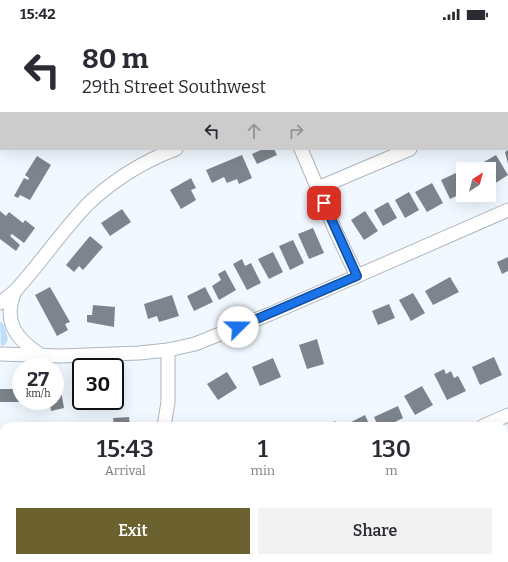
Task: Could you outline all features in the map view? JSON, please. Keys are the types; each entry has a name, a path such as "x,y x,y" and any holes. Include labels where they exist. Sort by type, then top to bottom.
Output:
{"street":[{"path":"0,116 0,138"},
{"path":"0,303 15,291 89,204 104,190 145,162 174,150"},
{"path":"301,150 357,276"},
{"path":"318,188 408,150"},
{"path":"0,354 42,356 139,353 168,350 195,344 357,276 508,210"},
{"path":"15,291 10,304 9,315 13,327 20,338 42,356"},
{"path":"165,422 168,402 168,350"},
{"path":"492,422 508,415"}],"shaded area":[{"path":"0,321 4,325 8,339 5,345 1,346"}],"building":[{"path":"261,150 274,150 277,155 257,164 252,154"},
{"path":"508,150 508,164 505,152"},
{"path":"242,155 252,178 239,184 237,179 227,183 224,177 212,183 206,170"},
{"path":"496,155 508,175 496,183 496,162 484,162"},
{"path":"37,156 51,165 30,200 20,195 18,198 14,196 24,178 28,180 29,178 25,175"},
{"path":"456,173 456,196 450,199 441,180"},
{"path":"191,178 196,188 191,190 196,200 181,209 170,190"},
{"path":"432,183 443,203 427,212 415,192"},
{"path":"409,192 419,210 405,218 395,200"},
{"path":"388,202 397,218 383,226 374,210"},
{"path":"122,209 131,222 110,236 101,223"},
{"path":"0,211 6,216 9,212 23,223 25,220 35,228 24,243 12,234 10,236 20,245 16,251 0,239"},
{"path":"365,211 378,231 364,240 351,220"},
{"path":"313,228 324,253 309,259 298,234"},
{"path":"90,236 103,247 83,270 79,266 74,272 66,265"},
{"path":"293,240 304,263 290,270 279,246"},
{"path":"273,252 283,272 269,279 258,259"},
{"path":"508,257 508,271 502,274 497,262"},
{"path":"242,259 245,266 251,263 261,283 247,290 233,264"},
{"path":"225,270 236,290 219,300 212,286 221,280 218,274"},
{"path":"450,277 459,292 433,305 425,291"},
{"path":"50,287 70,322 65,324 68,330 57,336 35,295"},
{"path":"205,287 213,302 194,311 187,296"},
{"path":"413,293 425,313 411,321 399,300"},
{"path":"172,295 179,316 159,322 157,316 148,319 144,304"},
{"path":"389,304 395,318 378,325 372,311"},
{"path":"93,305 115,307 114,327 87,322 87,315 92,315"},
{"path":"317,339 324,364 307,369 299,345"},
{"path":"494,357 502,375 480,385 472,367"},
{"path":"273,358 281,377 260,386 252,367"},
{"path":"444,369 446,374 451,371 454,378 458,376 466,391 447,400 434,374"},
{"path":"227,372 237,388 218,400 207,384"},
{"path":"422,386 433,405 415,415 404,396"},
{"path":"0,389 12,389 12,402 0,402"},
{"path":"398,406 403,418 395,422 376,422 374,417"},
{"path":"365,415 368,422 351,422"},
{"path":"129,417 130,422 114,422 113,418"}],"route":[{"path":"238,327 357,276 324,203"}]}
